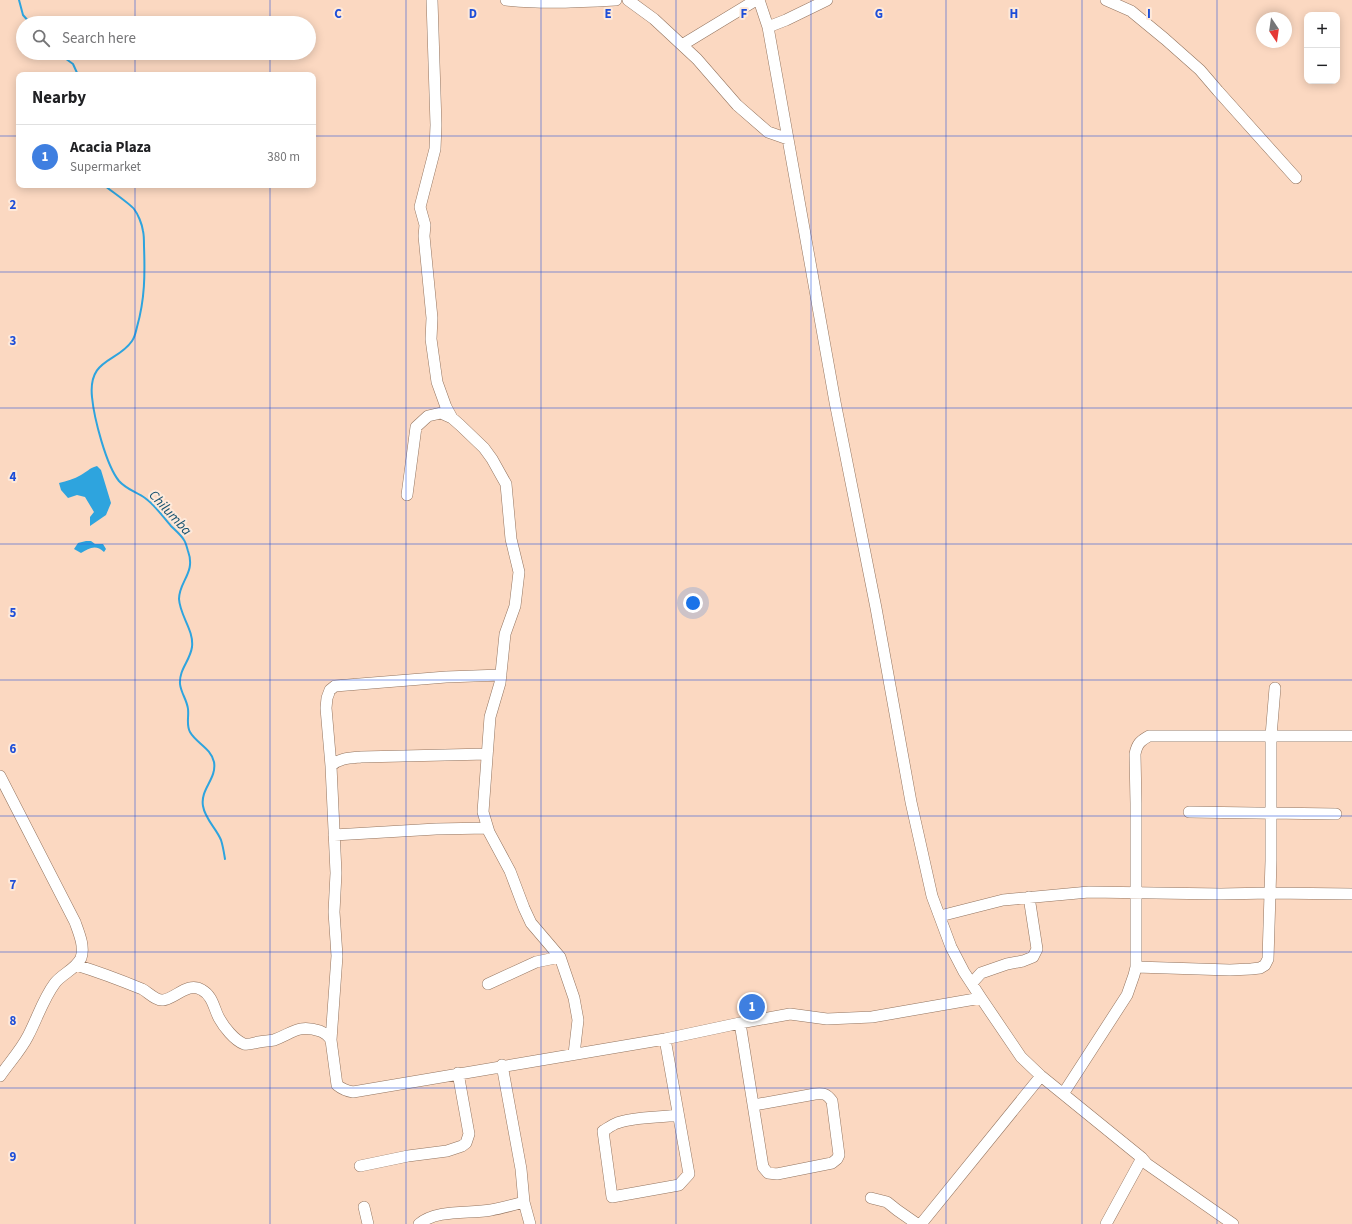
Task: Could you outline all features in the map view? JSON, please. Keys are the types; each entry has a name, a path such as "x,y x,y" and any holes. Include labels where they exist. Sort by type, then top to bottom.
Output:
{"street":[{"path":"432,0 436,125 435,149 420,207 425,224 424,236 432,318 431,339 437,382 446,408 452,418 484,448 506,484 511,539 519,572 515,606 505,634 500,683 490,717 483,812 487,828 510,871 531,923 560,957 574,998 578,1020 574,1054"},
{"path":"506,0 534,3 616,0"},
{"path":"628,0 654,19 697,58 737,105 768,132 788,139"},
{"path":"682,44 757,0 768,27 835,402 876,608 911,802 932,896 951,946 981,998 1022,1057 1041,1076 1148,1164 1233,1224"},
{"path":"768,27 786,20 826,0"},
{"path":"1106,0 1132,11 1200,70 1296,178"},
{"path":"407,495 416,427 428,416 441,413 452,418"},
{"path":"501,675 446,677 335,686 330,690 326,708 331,766 336,873 334,912 336,956 331,1040 336,1079 341,1088 353,1092 502,1065 665,1039 790,1014 827,1020 872,1017 981,998"},
{"path":"1136,967 1230,970 1260,968 1265,965 1268,959 1271,736 1275,688"},
{"path":"1063,1094 1127,995 1136,967 1135,754 1137,746 1141,740 1149,736 1352,736"},
{"path":"331,766 335,762 342,759 361,757 488,754"},
{"path":"0,776 75,922 82,948 80,959 54,984 27,1037 0,1076"},
{"path":"1189,812 1336,814"},
{"path":"334,835 436,829 487,828"},
{"path":"940,916 1003,900 1089,892 1352,894"},
{"path":"972,983 981,973 1033,957 1037,949 1029,897"},
{"path":"488,984 536,962 560,957"},
{"path":"76,964 118,979 148,992 159,1000 163,1000 189,989 196,988 202,990 213,1003 218,1017 227,1030 244,1044 273,1040 302,1028 311,1028 323,1032 328,1035 331,1040"},
{"path":"740,1023 763,1167 768,1173 777,1174 832,1163 837,1159 839,1155 832,1101 828,1096 823,1093 754,1105"},
{"path":"665,1039 689,1174 679,1185 612,1197 603,1131 618,1123 638,1119 678,1115"},
{"path":"502,1065 521,1169 524,1202 530,1224"},
{"path":"360,1166 408,1156 447,1151 462,1146 466,1143 468,1139 469,1127 458,1073"},
{"path":"921,1224 1041,1076"},
{"path":"1106,1224 1142,1158"},
{"path":"871,1198 887,1202 917,1224"},
{"path":"426,1222 455,1213 491,1210 524,1202"},
{"path":"364,1206 368,1224"}],"water":[{"path":"97,466 101,470 111,503 106,515 90,526 90,517 94,512 85,497 77,495 68,498 61,490 59,483 76,478"},
{"path":"91,541 95,544 103,544 106,549 104,552 95,547 81,553 74,549 78,543"}],"waterway":[{"name":"Chilumba","path":"19,0 24,16"},
{"name":"Chilumba","path":"68,60 73,64 77,72"},
{"name":"Chilumba","path":"108,188 132,207 140,219 144,236 144,286 140,317 133,339 126,348 99,368 94,375 92,384 93,406 101,441 114,474 122,484 145,498 156,508 183,538 188,551 190,559 189,571 182,587 179,599 191,635 192,647 181,674 180,684 187,706 190,732 207,749 214,762 213,774 204,794 203,806 208,819 221,840 225,859"}],"place":[{"name":"Acacia Plaza","path":"752,1007"}]}
